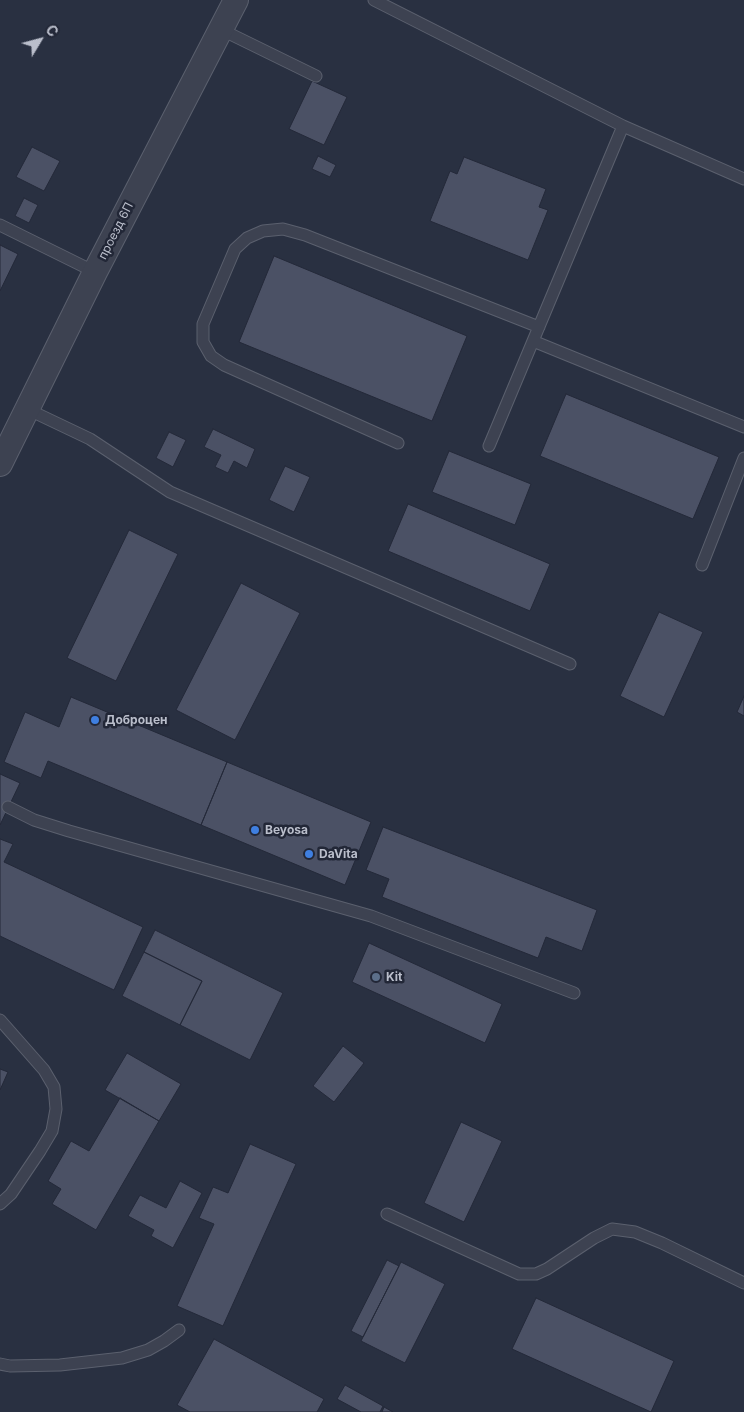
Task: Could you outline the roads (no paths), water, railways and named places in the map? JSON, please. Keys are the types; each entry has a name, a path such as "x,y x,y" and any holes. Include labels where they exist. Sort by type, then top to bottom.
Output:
{"street":[{"name":"проезд 6П","path":"0,464 95,272 236,0"}],"lane":[{"path":"374,0 623,126 744,179"},
{"path":"220,29 316,76"},
{"path":"489,446 623,126"},
{"path":"0,225 95,272"},
{"path":"398,443 224,365 211,356 203,342 203,324 236,249 247,238 263,231 283,230 305,235 539,327"},
{"path":"533,341 744,427"},
{"path":"27,409 98,444 170,492 570,664"},
{"path":"702,565 744,458"},
{"path":"8,807 34,820 69,831 371,916 574,993"},
{"path":"0,1020 44,1070 54,1087 56,1109 52,1131 44,1145 11,1194 0,1204"},
{"path":"387,1214 519,1274 536,1274 547,1269 594,1238 612,1229 635,1232 662,1243 744,1283"},
{"path":"0,1364 10,1366 60,1364 122,1358 148,1350 179,1330"}],"place":[{"name":"Доброцен","path":"95,720"},
{"name":"Beyosa","path":"255,830"},
{"name":"DaVita","path":"309,854"},
{"name":"Kit","path":"376,977"}]}
